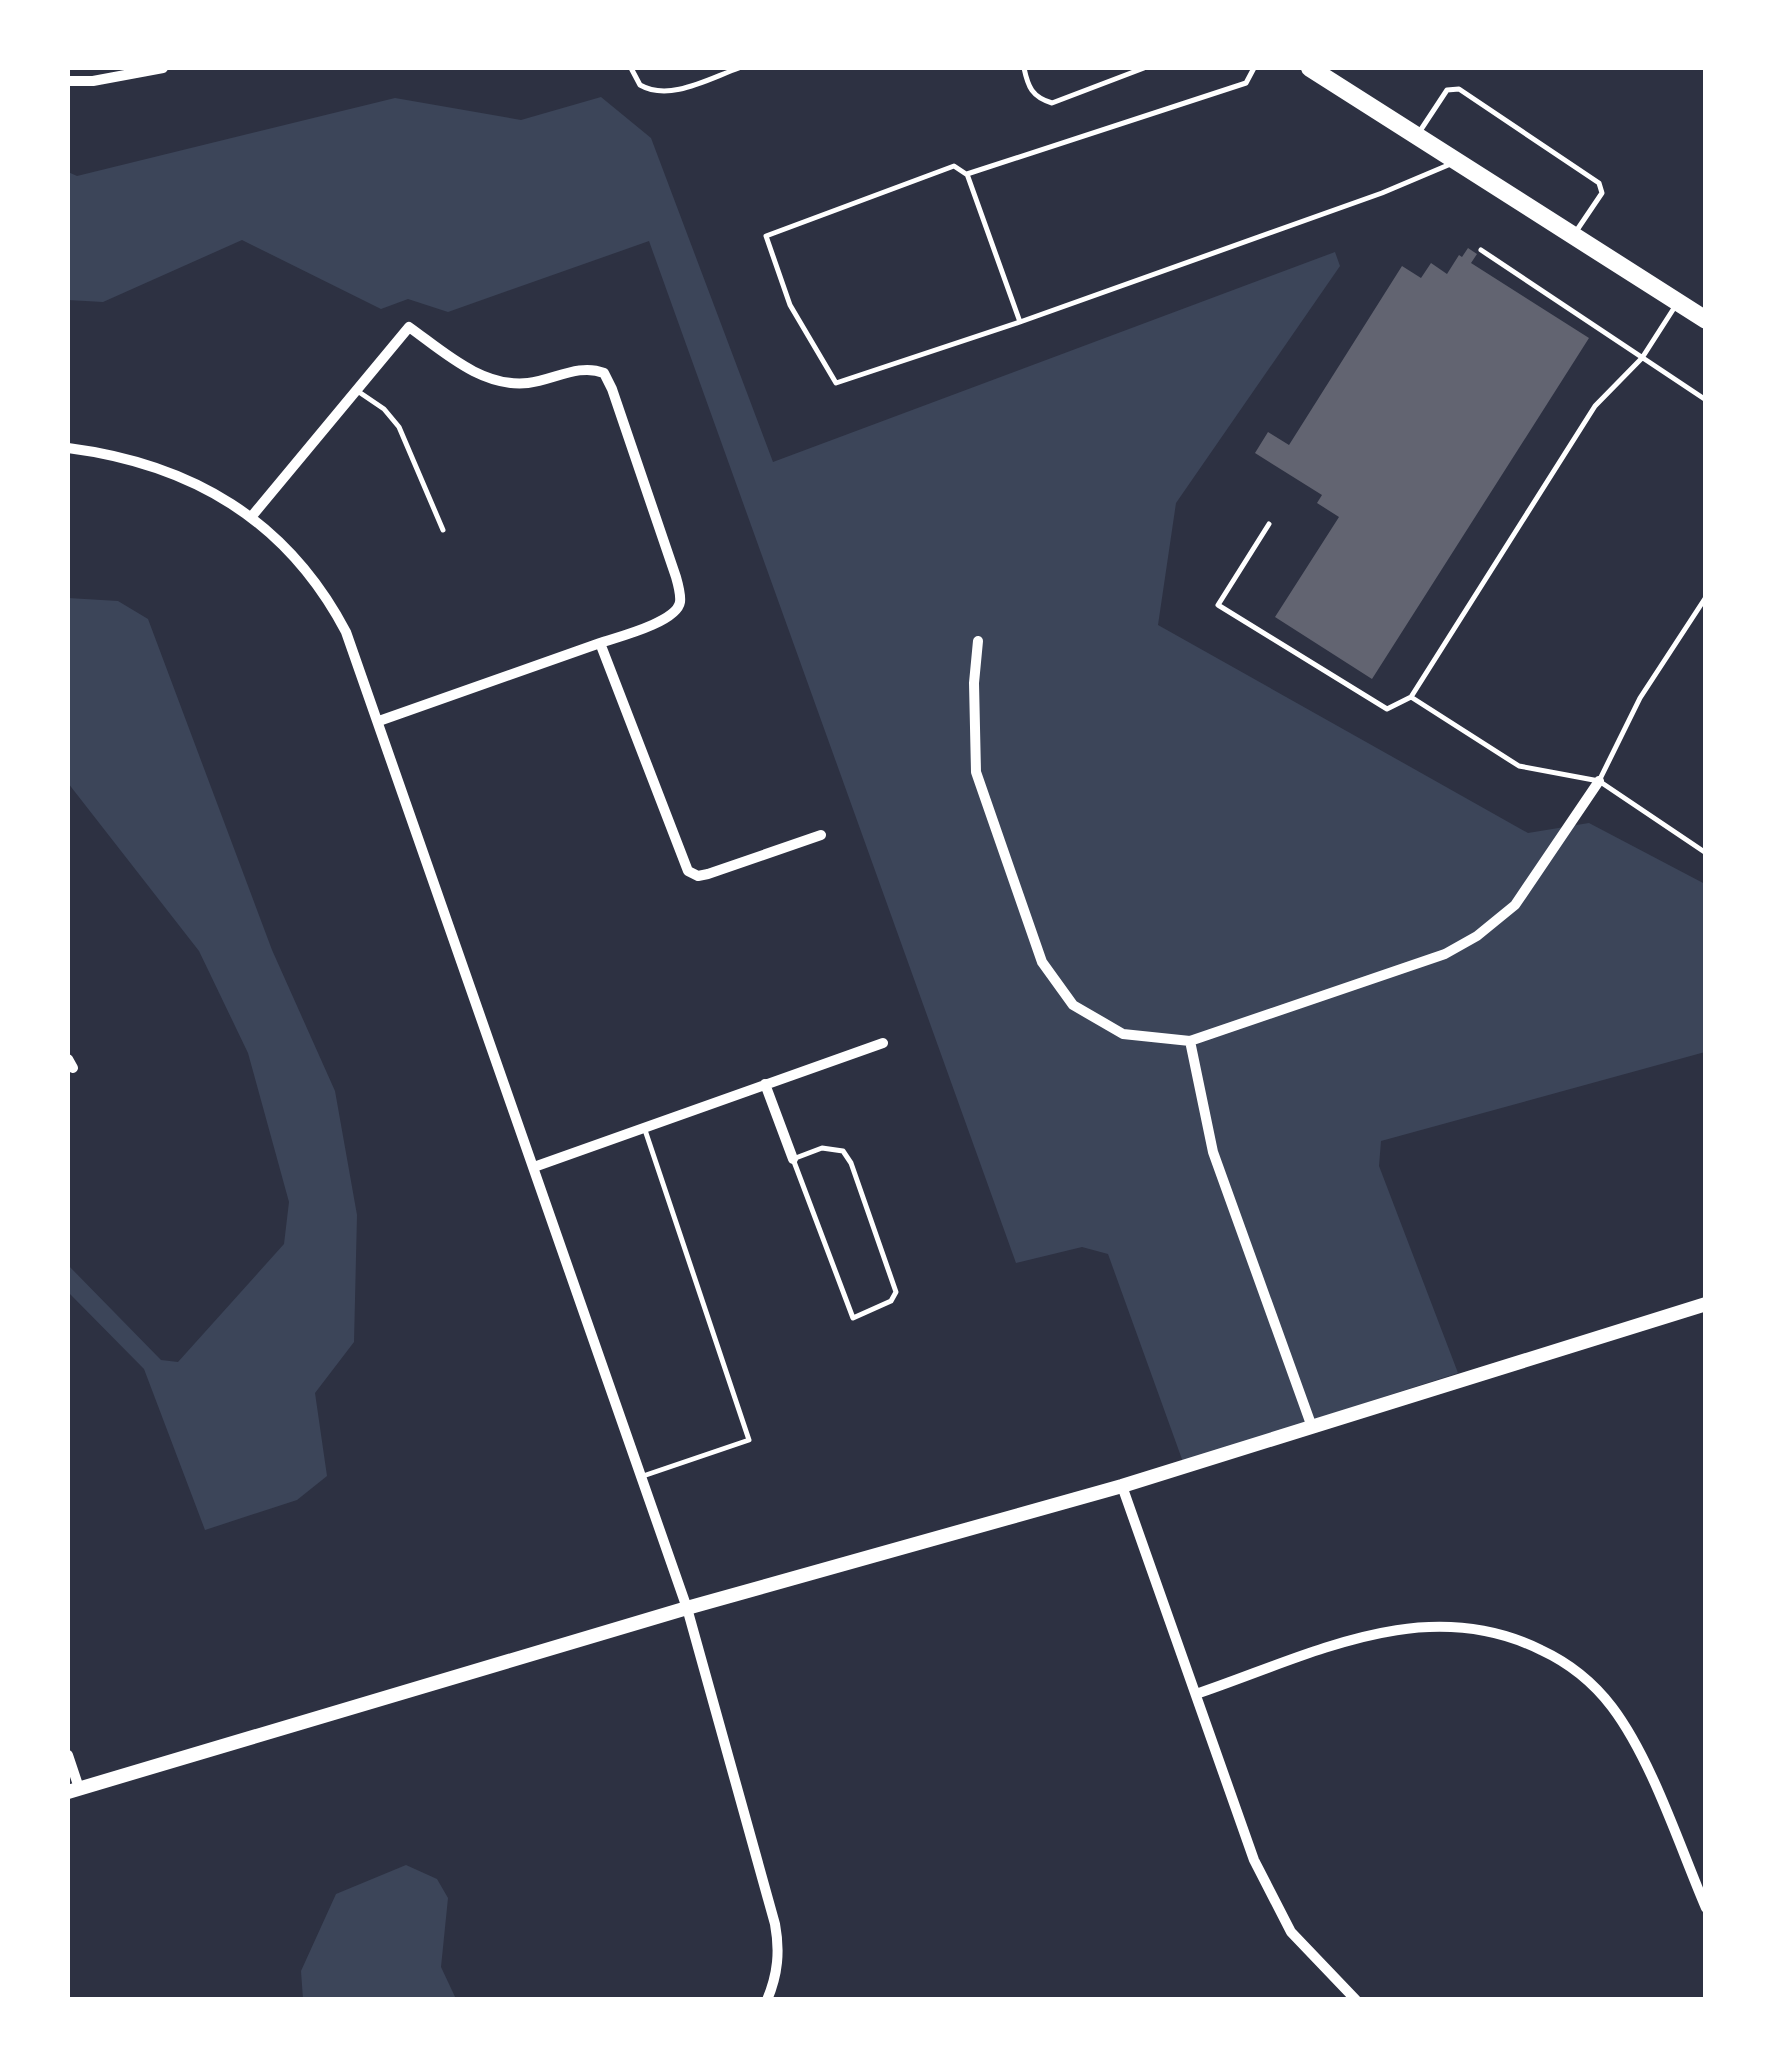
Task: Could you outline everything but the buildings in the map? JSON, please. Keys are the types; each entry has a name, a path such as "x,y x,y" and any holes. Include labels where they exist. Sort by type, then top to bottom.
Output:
{"main road":[{"path":"1310,68 1706,320"}],"street":[{"path":"68,81 94,81 162,68"},
{"path":"252,516 409,327 452,358 494,381 526,383 592,368 604,372 670,558 681,601 678,610 666,620 379,721"},
{"path":"68,448 153,467 214,493 252,516 284,545 332,606 346,632 687,1608 775,1924 778,1960 766,2000"},
{"path":"978,641 974,683 976,772 1042,962 1073,1005 1123,1034 1190,1041 1445,954 1477,936 1515,905 1599,781"},
{"path":"600,643 688,872 708,874 822,835"},
{"path":"1190,1041 1214,1152 1312,1427"},
{"path":"534,1167 884,1044"},
{"path":"764,1084 793,1159"},
{"path":"68,1755 73,1790 687,1608 1122,1486 1706,1304"},
{"path":"1122,1486 1254,1860 1278,1909 1306,1950 1356,2000"},
{"path":"1196,1694 1400,1627 1484,1628 1516,1638 1578,1672 1611,1706 1640,1756 1706,1908"},
{"path":"1692,1876 1706,1872"}],"lane":[{"path":"631,68 640,85 658,91 675,90 739,68"},
{"path":"1024,68 1031,91 1037,98 1052,102 1144,68"},
{"path":"967,174 1246,83 1254,68"},
{"path":"1416,136 1447,90 1459,89 1600,184 1602,193 1572,238"},
{"path":"1020,322 967,174 954,166 766,236 790,305 836,383 1020,322 1382,194 1456,162"},
{"path":"1482,250 1706,400"},
{"path":"1269,524 1218,604 1387,709 1411,696 1595,406 1642,358 1678,302"},
{"path":"356,390 384,409 399,428 443,530"},
{"path":"1599,781 1640,698 1706,597"},
{"path":"1411,696 1520,766 1599,781 1706,853"},
{"path":"642,1476 749,1440 644,1127"},
{"path":"822,1148 843,1151 851,1163 892,1279 896,1292 890,1301 852,1318 793,1159 822,1148"}],"shaded area":[{"path":"601,97 651,138 773,462 1335,252 1340,266 1176,503 1158,625 1528,833 1589,823 1705,884 1705,1052 1381,1141 1379,1166 1458,1373 1183,1462 1108,1254 1082,1247 1016,1263 649,241 448,312 408,299 381,309 242,240 103,302 68,300 68,172 77,176 395,98 521,120"},
{"path":"68,598 118,601 148,619 272,950 335,1091 357,1215 354,1342 315,1393 327,1476 297,1500 205,1530 144,1369 68,1292 68,1265 161,1360 178,1362 284,1244 289,1202 248,1053 199,951 68,783"},
{"path":"406,1865 437,1879 448,1898 441,1967 456,1999 303,1999 301,1971 336,1894"}]}
